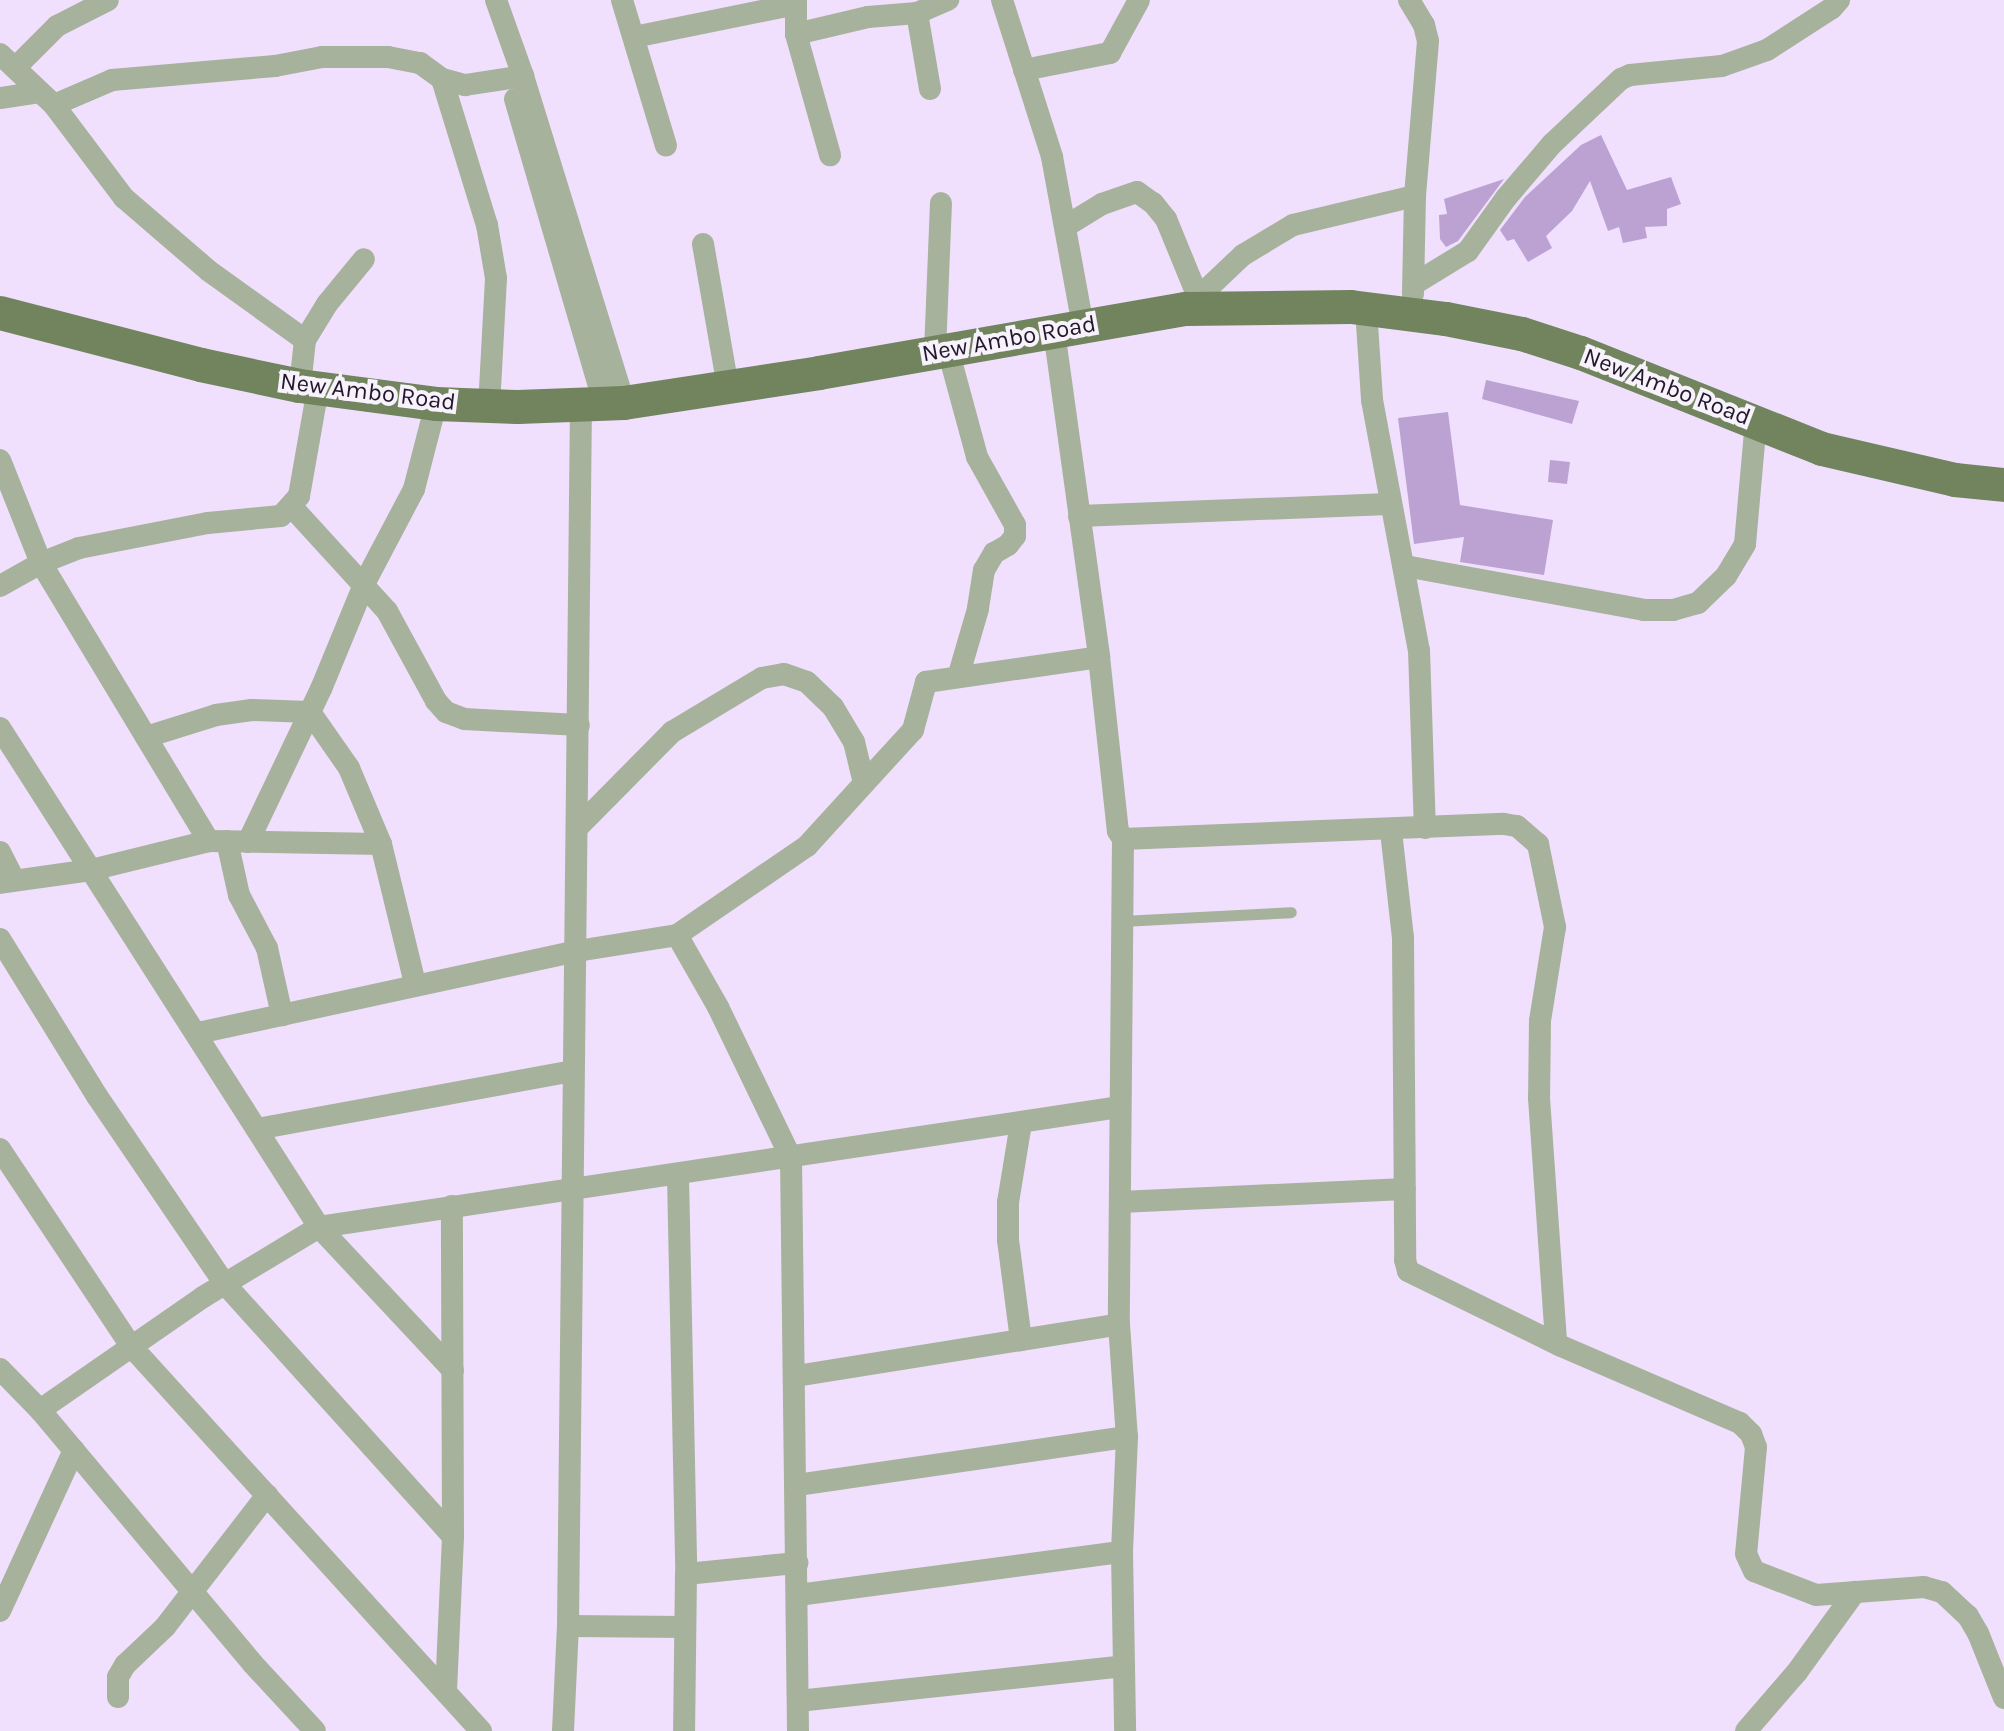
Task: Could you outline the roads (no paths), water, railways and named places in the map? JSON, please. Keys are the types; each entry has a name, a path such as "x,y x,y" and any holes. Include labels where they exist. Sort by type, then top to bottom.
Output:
{"main road":[{"name":"New Ambo Road","path":"0,313 171,358 309,387 436,404 489,406 603,403 728,387 941,351 1192,303 1366,309 1412,299 1581,353 1836,452 1955,480 2004,485"}],"street":[{"path":"108,0 57,26 7,61 47,98 124,198 209,271 305,340"},
{"path":"480,0 516,78"},
{"path":"496,0 603,403 579,725 568,1626 563,1731"},
{"path":"622,0 666,146"},
{"path":"796,34 868,17 917,13 948,0"},
{"path":"1002,0 1052,157 1066,226 1068,328 1079,516 1099,657 1118,831 1123,839 1119,1324 1127,1437 1122,1552 1125,1731"},
{"path":"1024,70 1110,53 1139,0"},
{"path":"1412,299 1468,251 1506,198 1552,144 1621,79 1630,75 1722,66 1767,50 1832,8 1839,0"},
{"path":"1408,1 1428,41 1415,196 1412,299"},
{"path":"634,37 796,2 796,34 830,155"},
{"path":"917,13 930,89"},
{"path":"0,98 47,98 112,80 275,66 322,57 388,57 420,63 442,79 465,85 516,78"},
{"path":"442,79 487,225 496,278 489,406"},
{"path":"1066,226 1102,204 1137,192 1153,203 1166,219 1192,303 1243,255 1293,225 1415,196"},
{"path":"941,203 941,351 977,457 1015,525 1015,536 1008,545 994,553 984,570 978,609 959,674"},
{"path":"703,244 728,387"},
{"path":"0,586 41,563 79,548 142,535 281,516 292,507 299,496 309,387 305,340 327,304 364,259"},
{"path":"1366,309 1372,400 1389,504 1405,566 1419,650 1425,828"},
{"path":"228,841 310,712 365,582 414,489 436,404"},
{"path":"1405,566 1644,610 1673,610 1698,603 1726,576 1745,544 1756,421"},
{"path":"0,460 41,563 146,737 228,841 239,895 267,948 282,1015"},
{"path":"1079,516 1389,504"},
{"path":"292,507 365,582 387,611 436,701 446,712 464,719 579,725"},
{"path":"198,1033 415,984 577,951 677,935 807,846 913,730 926,682 959,674 1099,657"},
{"path":"578,827 672,732 762,678 784,674 807,682 833,707 854,742 864,783"},
{"path":"146,737 216,715 252,710 310,712"},
{"path":"310,712 349,768 381,844 415,984"},
{"path":"0,728 198,1033 319,1227 453,1370"},
{"path":"1123,839 1517,826 1538,844 1555,927 1540,1021 1539,1098 1556,1341"},
{"path":"1391,831 1403,938 1408,1271 1740,1423 1751,1434 1756,1447 1746,1554 1754,1571 1816,1595 1924,1587 1942,1592 1968,1616 1978,1633 2004,1698"},
{"path":"0,852 7,881 91,870 228,841 381,844"},
{"path":"677,935 718,1007 791,1158 798,1731"},
{"path":"0,939 97,1096 224,1283 453,1536"},
{"path":"257,1129 573,1071"},
{"path":"40,1410 224,1283 319,1227 678,1176 1120,1107"},
{"path":"1021,1123 1008,1202 1008,1240 1021,1340"},
{"path":"0,1149 130,1345 481,1731"},
{"path":"678,1176 686,1574 684,1731"},
{"path":"1120,1202 1405,1189"},
{"path":"446,1691 453,1536 452,1206"},
{"path":"796,1376 1119,1324"},
{"path":"0,1369 40,1410 315,1731"},
{"path":"797,1485 1127,1437"},
{"path":"0,1611 74,1450"},
{"path":"118,1697 118,1677 125,1665 165,1627 267,1495"},
{"path":"798,1595 1122,1552"},
{"path":"686,1574 797,1563"},
{"path":"1746,1731 1797,1672 1855,1592"},
{"path":"568,1626 685,1627"},
{"path":"798,1701 1124,1666"}],"lane":[{"path":"1122,921 1291,912"}]}
